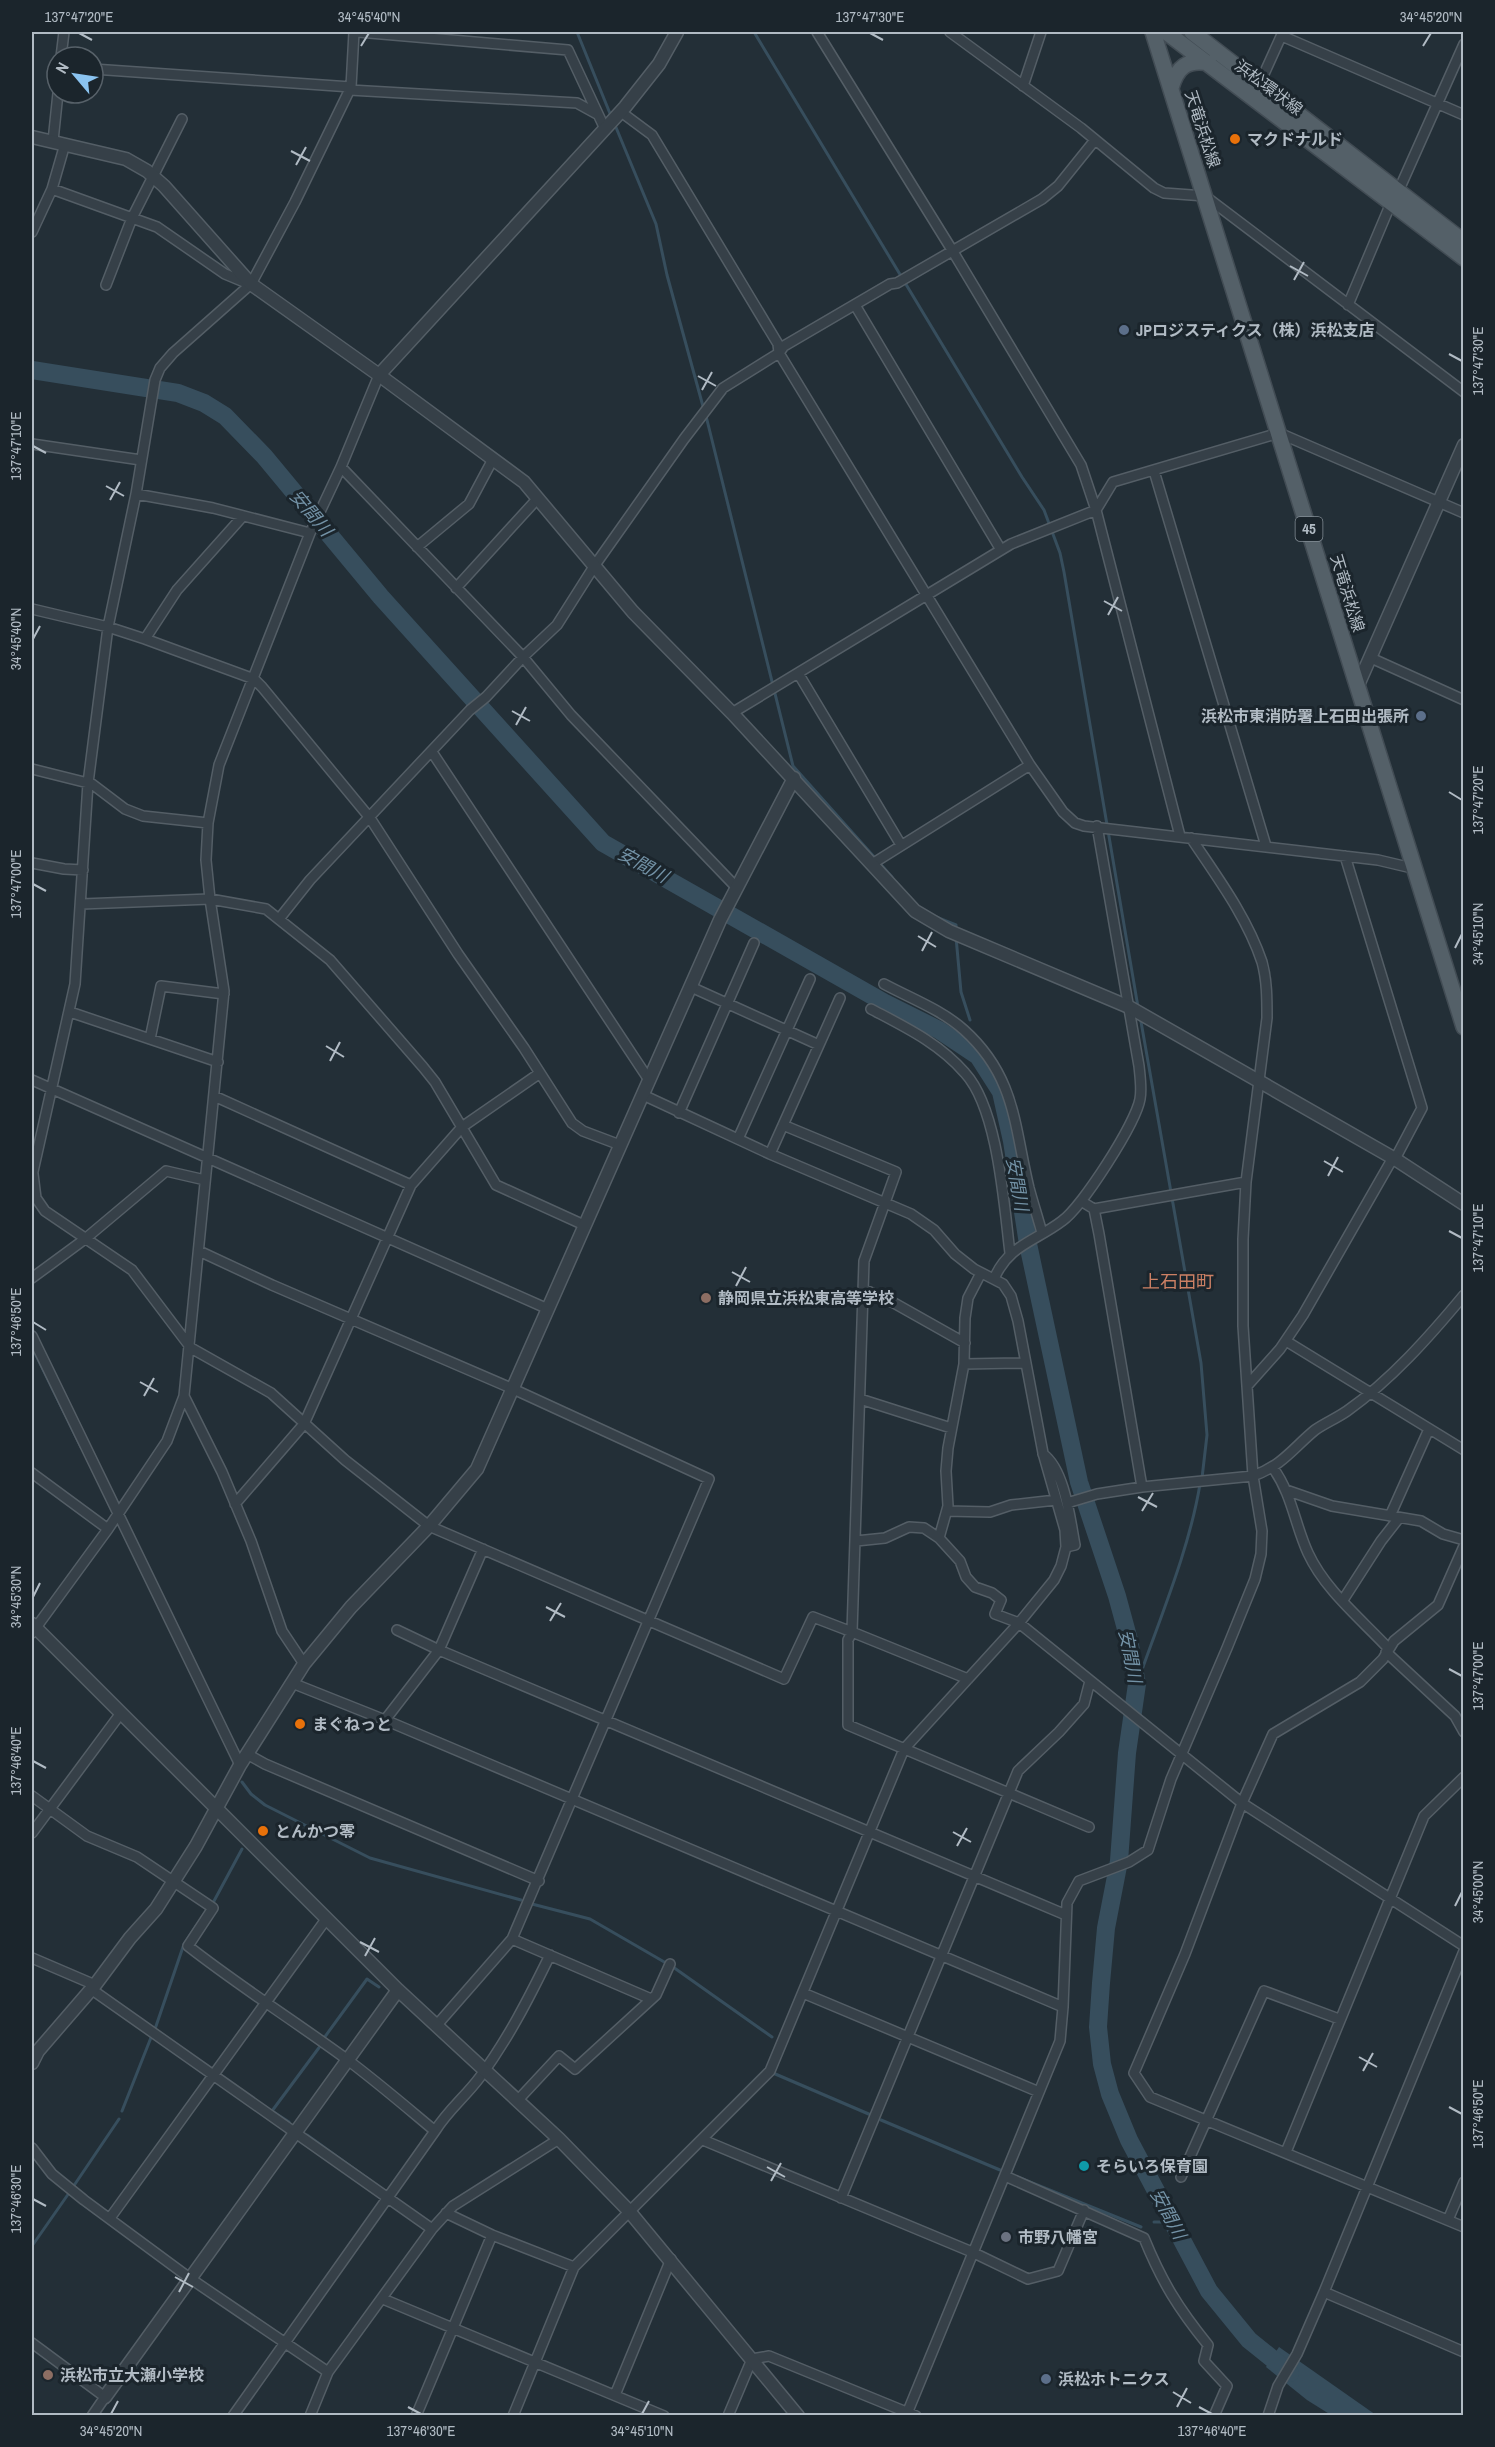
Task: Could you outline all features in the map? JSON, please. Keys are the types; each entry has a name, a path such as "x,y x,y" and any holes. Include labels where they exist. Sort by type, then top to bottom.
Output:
{"main road":[{"name":"天竜浜松線","path":"1153,32 1464,1027"},
{"name":"浜松環状線","path":"1166,32 1394,197 1464,242"},
{"name":"浜松環状線","path":"1192,32 1259,84 1464,258"},
{"path":"1171,88 1174,77 1181,67 1195,61 1209,63"}],"street":[{"path":"606,128 597,114 568,50 356,32 350,88 295,201 250,284 173,353 160,368 155,380 136,494 108,627 88,783 82,904 75,984 32,1175 36,1198 45,1211 132,1270 191,1348 271,1393 363,1475 429,1526 784,1679 813,1617 968,1679"},
{"path":"677,32 659,64 606,128 379,375 341,467 310,533 219,765 208,824 206,860 224,994 191,1348 184,1396 167,1441 108,1529 33,1628 398,1990 559,2139 629,2211 798,2415"},
{"path":"818,32 1081,465 1096,510 1180,836"},
{"path":"950,32 1164,193 1205,196 1464,392"},
{"path":"1023,86 1041,32"},
{"path":"1259,84 1283,34 1464,115"},
{"path":"1348,305 1394,197 1464,44"},
{"path":"105,70 578,103 597,114"},
{"path":"32,232 52,189 59,142 58,105"},
{"path":"619,113 652,135 778,344 779,353 925,596 1030,765 1063,812 1075,823 1099,827 1378,860 1416,869"},
{"path":"106,285 132,218 182,119"},
{"path":"32,137 126,159 154,177 250,284"},
{"path":"279,919 310,880 470,710 557,626 595,565 723,388 779,353 784,346 1042,199 1058,186 1095,140"},
{"path":"52,189 157,227 225,274 250,284 524,482 633,612 794,778 915,911 963,937 1131,1008 1395,1159 1464,1204"},
{"path":"855,304 1001,550"},
{"path":"732,713 1001,550 1096,510 1113,482 1279,432 1464,513"},
{"path":"32,444 141,460"},
{"path":"1358,685 1464,445"},
{"path":"417,547 469,504 493,459"},
{"path":"341,467 523,657 571,715 734,894"},
{"path":"1154,471 1266,846"},
{"path":"136,494 213,508 310,533"},
{"path":"456,588 538,498"},
{"path":"145,639 177,590 243,516"},
{"path":"32,609 108,627 254,679 370,818 572,1123 583,1131 620,1145"},
{"path":"1371,658 1464,700"},
{"path":"798,673 901,845"},
{"path":"432,752 649,1080"},
{"path":"872,864 1030,765"},
{"path":"32,769 92,784 125,809 143,816 208,824"},
{"path":"32,2063 38,2051 93,1987 129,1938 156,1909 217,1808 240,1764 304,1664 351,1606 429,1526 477,1469 720,920 794,778"},
{"path":"994,1279 1000,1263 1011,1253 1062,1222 1081,1201 1130,1122 1140,1098 1139,1066 1131,1008 1099,827"},
{"path":"752,2359 769,2356 910,2414 972,2252 1060,2041 1067,1903 1079,1881 1129,1862 1148,1850 1181,1755 1255,1579 1261,1554 1262,1531 1253,1476 1243,1326 1246,1182 1267,1018 1267,991 1262,963 1235,904 1191,838"},
{"path":"1247,1386 1286,1341 1390,1163 1395,1159 1422,1108 1345,856"},
{"path":"32,863 83,870"},
{"path":"82,904 210,899 266,909 330,960 347,977 435,1082 496,1185 584,1225"},
{"path":"679,1113 754,943"},
{"path":"738,1139 810,979"},
{"path":"884,984 962,1028 983,1049 1004,1082 1016,1116 1029,1188 1042,1233"},
{"path":"150,1039 161,986 224,994"},
{"path":"691,987 819,1045"},
{"path":"771,1154 840,998"},
{"path":"871,1009 925,1037 944,1052 967,1074 980,1096 991,1131 1011,1253"},
{"path":"70,1011 218,1062"},
{"path":"236,1504 304,1424 411,1185 462,1127 540,1073"},
{"path":"32,1080 548,1309"},
{"path":"513,2415 574,2267 770,2071 904,1749 1019,1623 1054,1580 1066,1547 1065,1530 1043,1454 1024,1363 1018,1321 1011,1296 1003,1284 981,1273 955,1254 934,1230 911,1214 771,1154 643,1095"},
{"path":"214,1096 411,1185"},
{"path":"783,1125 896,1172 864,1261 856,1541 852,1632 848,1640 848,1725 1089,1827"},
{"path":"32,1278 85,1239 166,1171 205,1180"},
{"path":"1081,1201 1094,1209 1246,1182"},
{"path":"1094,1209 1142,1487"},
{"path":"200,1251 272,1285 511,1388 709,1479 539,1881 512,1939 436,2026"},
{"path":"939,1538 947,1511 946,1471 951,1428 964,1364 968,1298 981,1273"},
{"path":"863,1289 894,1303 964,1342"},
{"path":"1068,1502 1097,1494 1142,1487 1253,1476 1273,1468 1317,1429 1346,1412 1368,1393 1433,1331 1464,1295"},
{"path":"32,1336 240,1764"},
{"path":"1286,1341 1464,1450"},
{"path":"964,1364 1024,1363"},
{"path":"184,1396 236,1504 282,1630 304,1664"},
{"path":"860,1399 951,1428"},
{"path":"1343,1600 1394,1517 1429,1429"},
{"path":"1043,1454 1053,1461 1068,1502 1075,1545 1066,1547"},
{"path":"1273,1468 1286,1490 1309,1555 1343,1600 1387,1650 1455,1716 1464,1732"},
{"path":"32,1473 108,1529"},
{"path":"1286,1490 1332,1506 1421,1521 1443,1534 1464,1540"},
{"path":"947,1511 990,1512 1011,1505 1056,1500"},
{"path":"856,1541 885,1538 909,1527 924,1528 939,1538 960,1561 966,1577 971,1582 1001,1600 995,1614 1019,1623 1242,1803 1464,1946"},
{"path":"1464,1546 1438,1605 1387,1650 1383,1659 1360,1682 1273,1734 1242,1803 1185,1954 1134,2073 1150,2097 1464,2227"},
{"path":"385,1720 439,1650 483,1549"},
{"path":"397,1630 439,1650 1066,1915"},
{"path":"842,2198 1018,1771 1059,1732 1084,1704 1090,1681"},
{"path":"292,1683 385,1720 1063,2007"},
{"path":"32,1833 121,1713"},
{"path":"247,1754 539,1881"},
{"path":"1286,2152 1424,1816 1464,1777"},
{"path":"32,1796 87,1836 137,1857 175,1880 213,1908 188,1946 240,1986 346,2059 435,2130"},
{"path":"110,2218 327,1918"},
{"path":"512,1939 651,1999"},
{"path":"1268,2415 1279,2384 1297,2354 1324,2292 1464,1951"},
{"path":"233,2415 389,2199 446,2114 481,2075 515,2025 550,1956"},
{"path":"32,1958 93,1987 294,2133 432,2229"},
{"path":"518,2100 559,2056 575,2069 656,1995 670,1964"},
{"path":"92,2415 346,2059 398,1990"},
{"path":"1181,2177 1264,1991 1339,2019"},
{"path":"802,1993 1039,2092"},
{"path":"310,2415 328,2372 446,2213 493,2179 559,2139"},
{"path":"703,2140 972,2252 1028,2279 1058,2271 1084,2210"},
{"path":"32,2148 52,2174 110,2218 191,2278 328,2372"},
{"path":"1005,2176 1144,2238 1169,2293 1208,2345 1204,2361 1227,2386 1214,2415"},
{"path":"1448,2220 1464,2182"},
{"path":"446,2213 492,2235 574,2267"},
{"path":"416,2415 492,2235"},
{"path":"615,2395 671,2259"},
{"path":"1324,2292 1464,2352"},
{"path":"383,2299 664,2415"},
{"path":"32,2343 105,2397"},
{"path":"728,2415 752,2359"}],"water":[{"path":"1279,2347 1376,2415 1331,2415 1307,2400 1266,2367"}],"waterway":[{"path":"577,32 611,116"},
{"path":"754,32 1044,510 1060,553 1064,572 1138,1007"},
{"path":"615,125 656,224 667,275 704,410"},
{"name":"安間川","path":"32,370 178,393 204,403 225,416 264,456 381,597 603,843 885,1003 939,1030 978,1056 1001,1092 1012,1141 1028,1244 1079,1482 1117,1596 1129,1640 1137,1684 1127,1753 1119,1861 1106,1928 1098,2027 1102,2064 1110,2094 1129,2140 1209,2291 1249,2340 1290,2373"},
{"path":"706,416 793,766 892,877"},
{"path":"936,917 956,925 956,930"},
{"path":"956,937 961,992 970,1020"},
{"path":"1140,1016 1201,1363 1207,1435 1202,1478"},
{"path":"32,1347 81,1447"},
{"path":"1137,1684 1189,1535 1200,1484"},
{"path":"242,1782 251,1794 265,1805 370,1858 521,1900"},
{"path":"214,1901 242,1849"},
{"path":"532,1904 590,1919 666,1963"},
{"path":"155,2029 184,1944 196,1926"},
{"path":"673,1967 772,2037"},
{"path":"324,2038 367,1979 379,1987"},
{"path":"122,2111 152,2035"},
{"path":"289,2122 272,2111 321,2045"},
{"path":"773,2073 871,2115"},
{"path":"73,2187 119,2119"},
{"path":"881,2120 1000,2170"},
{"path":"307,2135 371,2181"},
{"path":"1020,2178 1141,2227"},
{"path":"32,2246 69,2193"},
{"path":"1154,2222 1173,2222"}],"place":[{"name":"マクドナルド","path":"1235,139"},
{"name":"JPロジスティクス（株）浜松支店","path":"1124,330"},
{"name":"浜松市東消防署上石田出張所","path":"1421,716"},
{"name":"静岡県立浜松東高等学校","path":"706,1298"},
{"name":"まぐねっと","path":"300,1724"},
{"name":"とんかつ零","path":"263,1831"},
{"name":"そらいろ保育園","path":"1084,2166"},
{"name":"市野八幡宮","path":"1006,2237"},
{"name":"浜松市立大瀬小学校","path":"48,2375"},
{"name":"浜松ホトニクス","path":"1046,2379"}],"district":[{"name":"上石田町","path":"1178,1282"}]}
